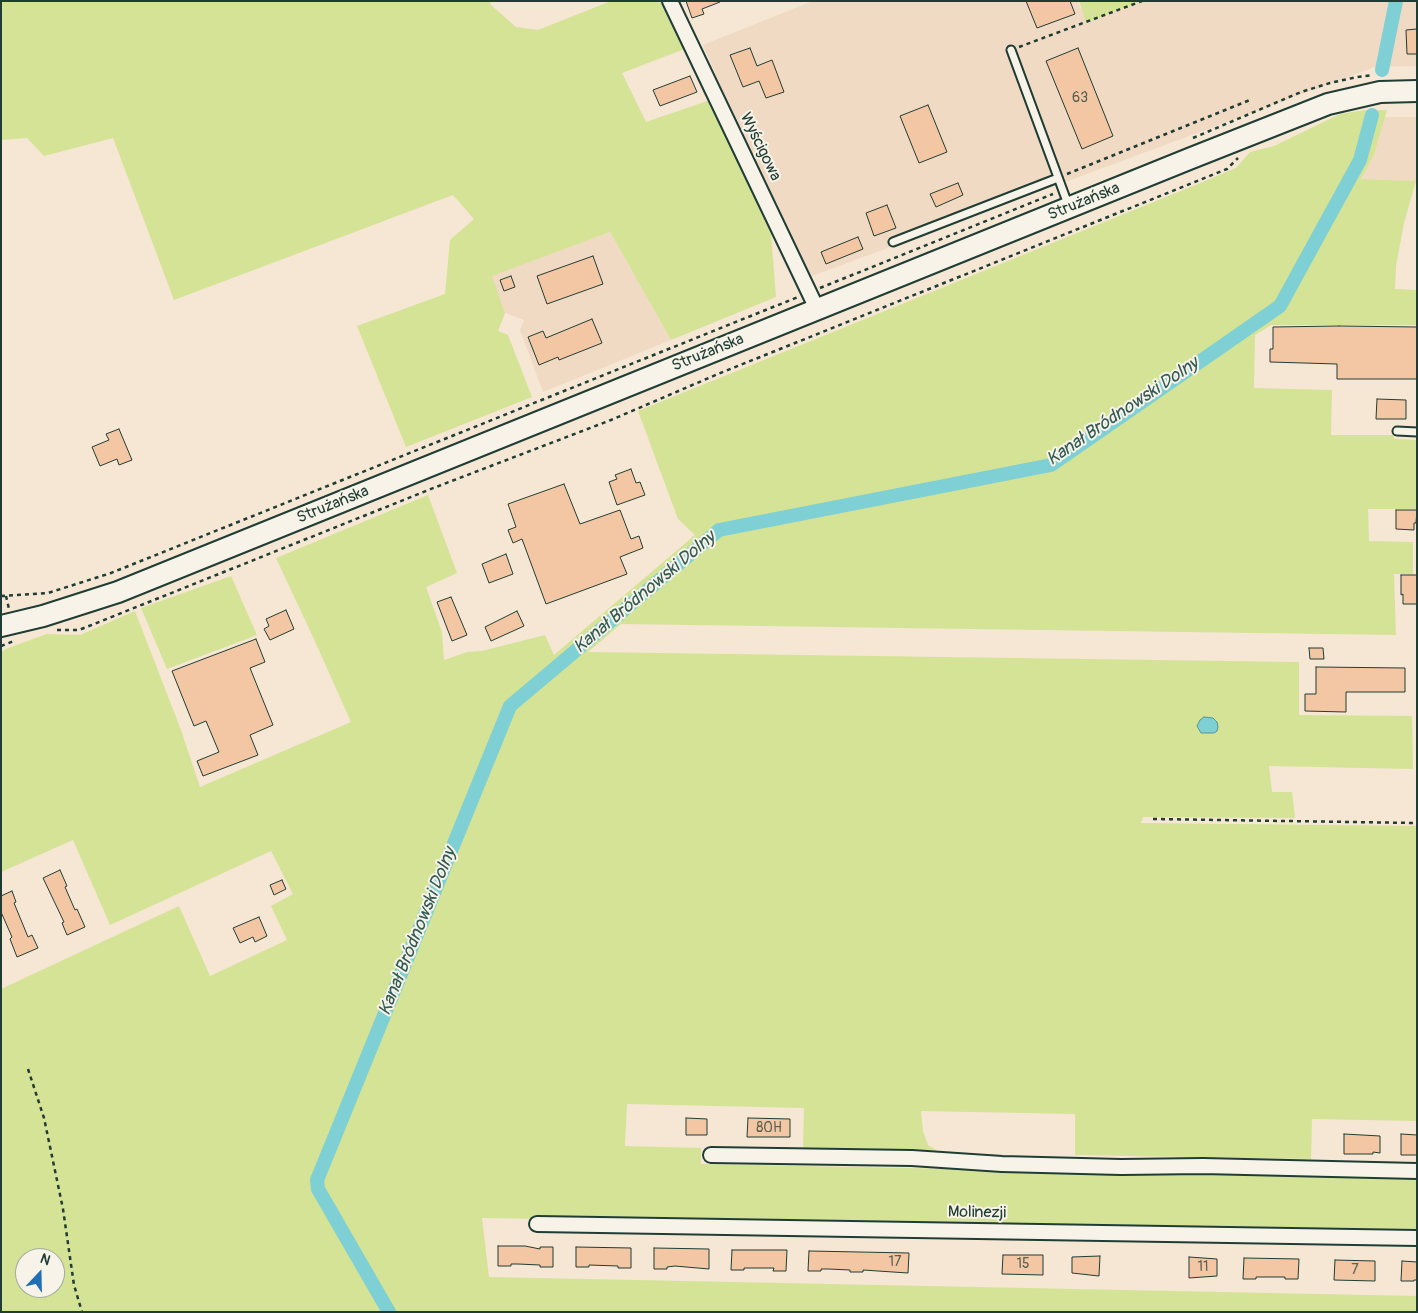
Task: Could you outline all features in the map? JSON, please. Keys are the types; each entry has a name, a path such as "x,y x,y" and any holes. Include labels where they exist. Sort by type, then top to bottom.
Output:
{"main road":[{"name":"Strużańska","path":"6,620 43,616 112,594 814,300 1066,199 1328,104 1380,92 1417,91"}],"street":[{"name":"Wyścigowa","path":"670,1 814,300"},
{"path":"711,1155 912,1158 1002,1164 1121,1167 1203,1166 1417,1171"},
{"name":"Molinezji","path":"537,1224 1417,1238"}],"lane":[{"path":"1011,50 1066,199"},
{"path":"893,242 1058,178"},
{"path":"1396,431 1417,432"}],"path":[{"path":"1011,50 1142,1"},
{"path":"1058,178 1250,100"},
{"path":"53,630 79,630 436,487 611,420 718,374 1227,169 1240,155"},
{"path":"1,596 48,593 111,573 814,300 1066,199"},
{"path":"6,596 6,620"},
{"path":"1,646 18,639"},
{"path":"1153,819 1417,823"},
{"path":"28,1069 44,1118 63,1209 74,1285 82,1312"}],"shaded area":[{"path":"813,1 1078,1 1087,23 1142,1 1417,1 1417,66 1375,67 804,279 703,45"},
{"path":"1384,117 1417,117 1417,181 1361,179 1374,155"},
{"path":"610,232 671,340 543,392 520,330 524,320 505,313 491,276"}],"green space":[{"path":"1,1 490,1 491,5 516,27 538,30 611,1 664,1 687,48 622,73 646,122 710,100 771,234 776,297 671,340 610,232 492,276 505,313 498,331 508,335 532,397 406,447 357,326 445,294 450,240 474,219 453,195 174,300 113,138 44,156 27,138 1,140"},
{"path":"1079,1 1142,1 1086,23"},
{"path":"1365,110 1387,110 1374,155 1361,179 1416,181 1404,223 1396,266 1395,289 1417,290 1417,325 1271,325 1255,335 1254,388 1332,390 1331,435 1394,435 1394,439 1417,440 1417,509 1368,509 1369,541 1413,542 1413,574 1394,574 1396,635 621,624 588,652 1299,662 1299,715 1412,716 1413,769 1269,766 1272,792 1292,792 1295,818 1143,817 1141,823 1417,826 1417,1121 1312,1119 1311,1159 1075,1155 1075,1114 921,1111 923,1131 928,1145 939,1152 803,1150 804,1108 627,1104 625,1146 701,1148 701,1164 1417,1178 1417,1232 482,1218 489,1277 1417,1296 1417,1312 1,1312 1,989 179,906 210,976 287,940 271,906 293,894 271,851 110,925 73,840 1,872 1,652 47,634 80,635 135,611 181,730 200,787 351,722 276,558 428,495 457,573 426,587 442,632 444,660 467,652 482,651 545,635 554,655 695,535 678,519 638,411 1198,184 1236,168 1250,152 1274,146 1340,114","holes":["1209,717 1217,722 1201,733 1197,727"]},
{"path":"231,576 257,635 167,669 141,608"}],"water":[{"path":"1204,717 1213,718 1217,722 1217,731 1214,733 1201,733 1197,726"}],"building":[{"path":"686,1 720,2 702,9 704,14 692,18"},
{"path":"1026,1 1070,1 1075,14 1037,28"},
{"path":"1417,29 1417,54 1407,54 1406,30"},
{"path":"750,48 757,66 772,60 784,92 766,98 759,81 743,87 730,55"},
{"path":"1078,48 1113,136 1082,149 1046,61"},
{"path":"690,76 697,92 660,106 653,90"},
{"path":"928,105 947,152 919,163 900,116"},
{"path":"958,183 963,195 936,207 930,194"},
{"path":"887,205 896,228 874,236 866,213"},
{"path":"858,237 863,249 826,264 821,252"},
{"path":"593,256 603,284 547,304 537,276"},
{"path":"511,276 515,287 504,291 500,280"},
{"path":"592,319 602,343 559,360 558,357 539,365 528,337 543,331 546,338"},
{"path":"1273,327 1417,327 1417,379 1337,379 1337,364 1270,362 1270,349 1273,349"},
{"path":"1377,399 1406,400 1406,419 1376,419"},
{"path":"119,429 132,460 119,465 117,459 100,466 92,447 109,440 106,434"},
{"path":"631,469 636,483 640,482 645,495 617,505 609,482 617,479 615,475"},
{"path":"564,484 580,524 620,510 631,539 639,536 643,548 620,557 627,574 546,604 522,539 513,543 508,530 516,527 508,504"},
{"path":"1396,510 1417,510 1414,530 1396,529"},
{"path":"506,554 513,574 489,583 482,564"},
{"path":"1401,575 1417,575 1417,604 1403,604"},
{"path":"451,597 467,635 452,641 437,602"},
{"path":"286,610 294,629 270,640 264,629 269,626 266,619"},
{"path":"517,611 524,626 491,641 485,627"},
{"path":"256,639 265,662 250,668 273,725 250,735 258,755 203,776 197,761 219,752 206,721 194,726 172,671"},
{"path":"1309,648 1323,648 1324,659 1310,659"},
{"path":"1316,667 1405,668 1405,692 1346,692 1346,712 1305,711 1305,694 1316,694"},
{"path":"60,870 75,910 77,909 85,927 67,935 62,923 64,922 43,878"},
{"path":"282,880 286,889 274,895 270,885"},
{"path":"12,891 16,902 14,903 28,937 32,935 38,948 17,957 10,939 12,937 1,912 1,896"},
{"path":"259,917 267,936 255,942 253,937 240,943 233,928"},
{"path":"686,1118 707,1119 707,1135 686,1135"},
{"path":"748,1118 790,1119 790,1137 747,1137"},
{"path":"1344,1134 1380,1136 1380,1153 1344,1154"},
{"path":"1401,1134 1417,1135 1417,1155 1401,1155"},
{"path":"498,1246 525,1246 540,1249 540,1247 553,1247 553,1267 518,1264 498,1266"},
{"path":"576,1247 631,1248 631,1268 589,1265 589,1267 576,1267"},
{"path":"654,1248 709,1249 709,1269 675,1266 667,1267 667,1269 654,1269"},
{"path":"732,1250 787,1250 786,1271 773,1271 774,1268 731,1270"},
{"path":"809,1251 909,1253 908,1273 863,1270 863,1272 850,1272 850,1270 829,1269 808,1271"},
{"path":"1003,1255 1043,1255 1043,1275 1002,1274"},
{"path":"1100,1256 1099,1276 1072,1273 1072,1257"},
{"path":"1189,1257 1217,1259 1217,1276 1189,1278"},
{"path":"1244,1258 1299,1259 1298,1279 1256,1277 1256,1279 1243,1279"},
{"path":"1335,1260 1375,1261 1375,1281 1334,1280"},
{"path":"1402,1261 1417,1262 1417,1280 1401,1281"}],"waterway":[{"name":"Kanał Bródnowski Dolny","path":"1382,70 1396,1"},
{"name":"Kanał Bródnowski Dolny","path":"389,1312 318,1189 317,1180 510,706 719,530 1051,465 1280,306 1360,160 1372,115"}]}
